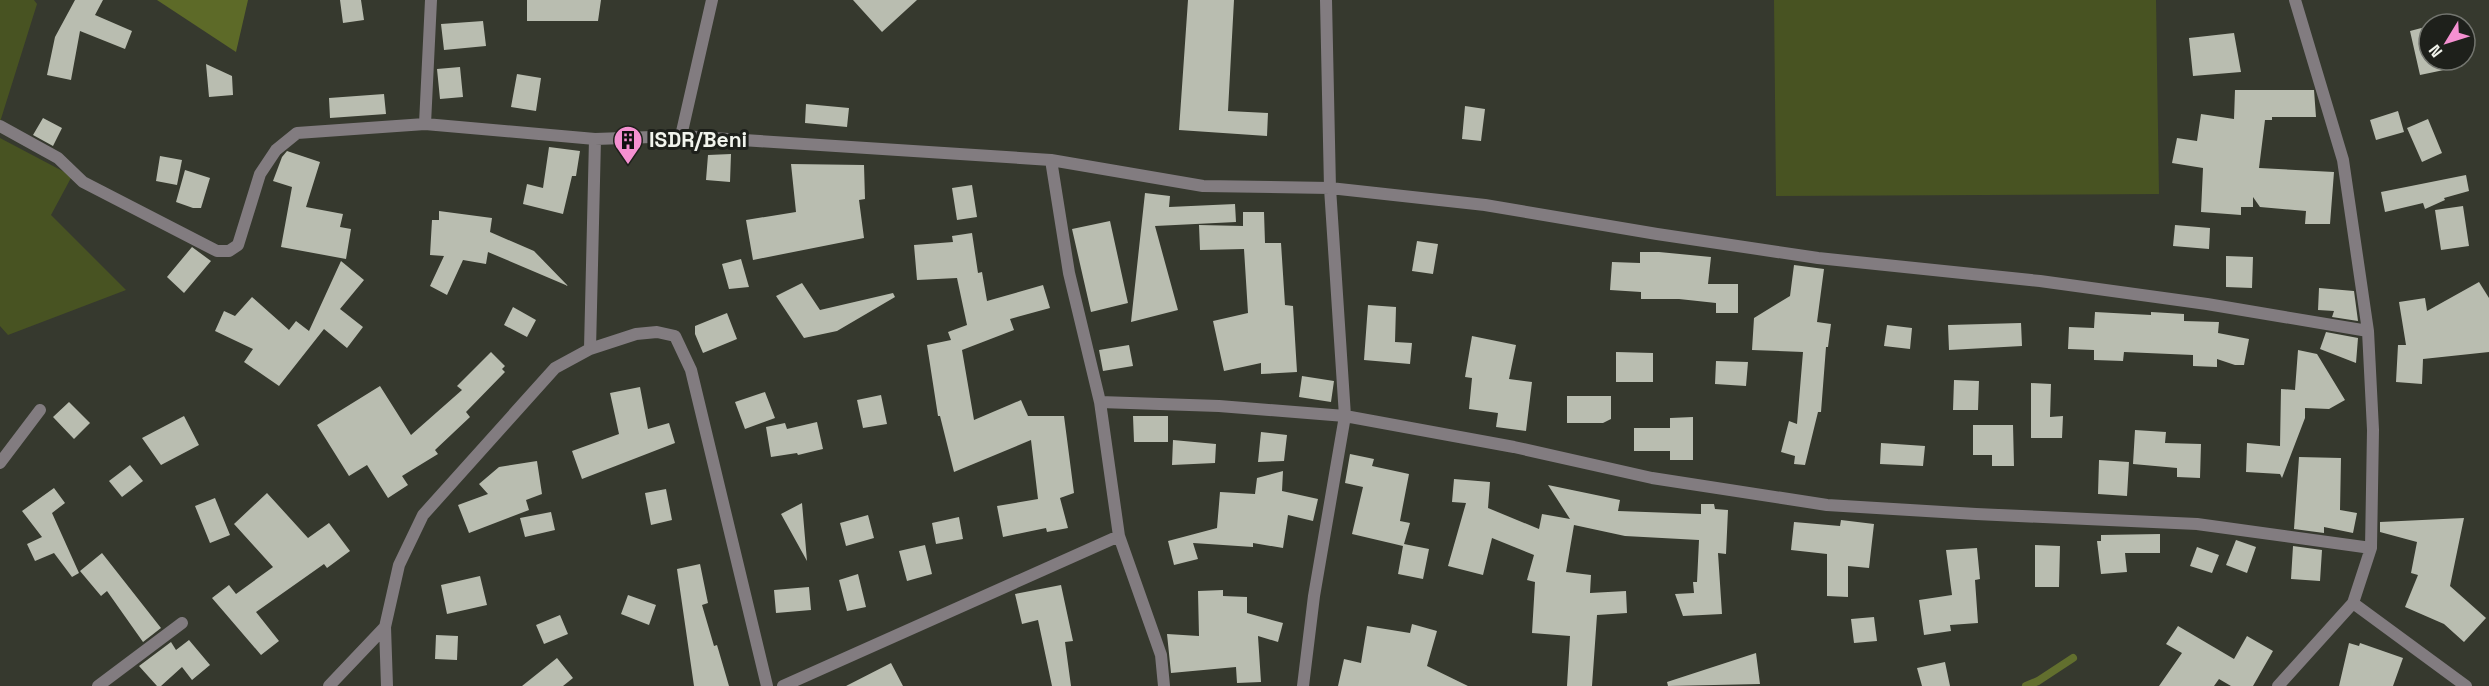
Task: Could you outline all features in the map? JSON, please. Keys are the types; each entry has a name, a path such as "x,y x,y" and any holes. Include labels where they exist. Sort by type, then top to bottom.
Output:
{"street":[{"path":"425,124 431,0"},
{"path":"681,136 712,0"},
{"path":"1303,686 1314,596 1345,416 1330,188 1326,0"},
{"path":"2278,686 2353,603 2371,548 2373,430 2368,331 2343,160 2295,0"},
{"path":"0,126 58,158 83,182 217,251 229,251 238,245 260,174 276,150 297,133 425,124 595,139 681,136 1052,160 1203,186 1330,188 1485,205 1818,258 2040,282 2207,304 2368,331"},
{"path":"590,348 595,139"},
{"path":"1052,160 1069,273 1100,402 1119,536 1161,655 1164,686"},
{"path":"387,686 385,627 399,565 423,514 555,368 590,348 636,334 657,332 675,336 691,370 767,686"},
{"path":"1100,402 1219,406 1345,416 1514,447 1652,478 1827,505 2197,524 2371,548"},
{"path":"0,463 40,410"},
{"path":"783,686 1119,536"},
{"path":"2353,603 2466,686"},
{"path":"98,686 182,623"},
{"path":"329,686 385,627"}],"green space":[{"path":"0,0 34,0 37,4 0,122"},
{"path":"157,0 248,0 236,52"},
{"path":"1774,0 2156,0 2159,194 1776,196"},
{"path":"0,138 72,176 51,215 126,290 8,335 0,326"}],"building":[{"path":"75,0 103,0 95,15 132,31 125,49 80,31 71,80 47,75 55,37"},
{"path":"340,0 361,0 364,20 343,23"},
{"path":"527,0 601,0 598,21 527,21"},
{"path":"853,0 917,0 882,32"},
{"path":"1188,0 1234,0 1228,111 1268,113 1267,136 1179,130"},
{"path":"483,21 486,46 444,50 441,24"},
{"path":"2417,29 2417,62 2410,31"},
{"path":"2234,33 2241,72 2193,76 2189,38"},
{"path":"206,64 232,76 233,95 209,97"},
{"path":"460,67 463,97 440,99 437,69"},
{"path":"2419,72 2434,72 2420,75"},
{"path":"517,74 541,78 536,111 511,107"},
{"path":"2235,90 2314,90 2316,117 2272,117 2272,120 2265,120 2259,168 2334,172 2330,224 2305,224 2306,211 2260,207 2253,197 2253,207 2241,207 2241,215 2201,212 2203,168 2172,163 2177,138 2197,141 2201,114 2234,119"},
{"path":"384,94 386,114 330,118 329,98"},
{"path":"806,104 849,108 847,127 805,123"},
{"path":"1465,106 1485,109 1481,141 1462,139"},
{"path":"2398,111 2404,132 2376,140 2370,120"},
{"path":"43,118 62,128 53,146 33,135"},
{"path":"2428,119 2442,153 2422,162 2407,128"},
{"path":"549,147 580,151 576,176 572,176 563,214 523,204 527,184 543,188"},
{"path":"287,151 320,162 306,207 343,214 340,227 351,229 346,259 281,247 292,187 273,181 282,157"},
{"path":"731,154 730,182 706,180 708,155"},
{"path":"160,156 182,160 177,185 156,181"},
{"path":"791,164 864,165 865,199 859,200 864,238 753,260 746,220 796,212"},
{"path":"185,170 210,178 201,208 193,208 176,202"},
{"path":"2466,175 2469,191 2444,198 2445,200 2425,209 2423,203 2385,212 2381,192"},
{"path":"972,185 977,217 957,220 952,188"},
{"path":"1145,193 1170,196 1169,207 1235,204 1236,222 1155,226 1178,310 1131,322"},
{"path":"2463,206 2469,246 2441,250 2435,210"},
{"path":"439,211 492,218 490,232 534,251 568,286 488,252 486,264 463,260 447,295 430,286 444,256 430,255 432,220 439,220"},
{"path":"1243,212 1264,212 1265,243 1281,243 1285,305 1293,306 1297,372 1261,374 1261,363 1224,371 1213,321 1248,313 1244,249 1200,250 1199,225 1243,226"},
{"path":"1110,221 1128,303 1091,312 1072,229"},
{"path":"2175,225 2210,228 2209,249 2173,246"},
{"path":"972,233 978,273 982,272 987,301 1043,285 1050,308 1010,319 1014,330 962,350 974,420 1021,400 1028,416 1064,416 1074,493 1060,498 1068,528 1047,532 1046,528 1003,537 997,506 1038,499 1031,440 954,472 940,416 938,416 927,345 951,340 948,332 967,325 957,278 917,280 914,245 953,242 952,236"},
{"path":"1417,241 1438,244 1433,274 1412,271"},
{"path":"192,247 211,261 184,293 167,277"},
{"path":"1640,252 1711,257 1708,284 1738,284 1738,313 1716,313 1716,303 1679,299 1641,299 1641,292 1610,290 1612,262 1640,263"},
{"path":"2226,256 2253,257 2252,288 2226,287"},
{"path":"741,259 749,287 729,289 722,264"},
{"path":"341,261 364,280 340,309 363,327 347,348 324,329 279,386 244,362 253,349 215,331 224,311 235,316 252,297 289,330 296,321 309,331"},
{"path":"1794,265 1824,269 1817,322 1831,324 1828,347 1826,347 1821,412 1818,412 1805,465 1794,464 1795,456 1781,452 1789,421 1797,424 1803,352 1752,350 1754,318 1790,296"},
{"path":"2479,282 2489,298 2489,352 2423,359 2422,384 2396,382 2398,345 2406,345 2399,302 2425,298 2427,311"},
{"path":"802,283 820,310 893,293 895,297 837,331 804,338 776,296"},
{"path":"2319,288 2354,291 2358,321 2332,317 2334,311 2318,310"},
{"path":"1368,305 1396,307 1395,342 1412,343 1410,364 1364,360"},
{"path":"513,307 536,320 527,337 504,325"},
{"path":"2095,312 2184,314 2184,321 2219,322 2218,333 2249,339 2244,365 2235,365 2217,359 2217,367 2193,366 2193,355 2124,352 2123,361 2094,360 2094,350 2068,349 2069,327 2094,328"},
{"path":"727,313 737,339 703,353 695,334 695,326"},
{"path":"2021,323 2022,346 1949,350 1948,325"},
{"path":"1887,325 1912,328 1910,349 1884,346"},
{"path":"2326,332 2358,338 2356,363 2320,349"},
{"path":"1472,336 1516,345 1509,379 1532,382 1526,431 1496,427 1498,413 1469,409 1472,378 1465,377"},
{"path":"1129,345 1133,366 1103,371 1099,350"},
{"path":"2298,350 2317,354 2345,400 2329,409 2305,408 2305,418 2282,478 2280,474 2246,472 2247,443 2280,446 2281,389 2295,390"},
{"path":"491,352 505,366 502,369 505,372 466,412 470,417 435,450 438,454 402,476 408,485 388,498 367,465 349,476 317,425 380,386 411,435 462,390 457,386"},
{"path":"1616,352 1653,353 1653,382 1616,382"},
{"path":"1716,361 1748,362 1746,386 1715,384"},
{"path":"1302,376 1334,381 1331,402 1299,397"},
{"path":"1954,380 1979,381 1978,410 1953,410"},
{"path":"2031,383 2051,384 2050,417 2063,416 2062,438 2031,438"},
{"path":"640,387 648,429 669,423 675,443 582,479 572,451 619,434 610,393"},
{"path":"765,392 775,418 745,429 735,402"},
{"path":"881,395 887,424 863,428 857,400"},
{"path":"1567,396 1611,396 1611,419 1603,423 1567,423"},
{"path":"69,402 90,423 74,439 53,417"},
{"path":"184,416 199,445 161,465 142,438"},
{"path":"1133,416 1168,416 1168,442 1134,442"},
{"path":"1693,417 1693,460 1670,460 1670,451 1634,451 1634,428 1670,428 1670,418"},
{"path":"817,422 823,449 798,455 797,453 771,457 766,427 785,423 787,429"},
{"path":"1973,425 2013,425 2014,466 1992,466 1992,455 1973,455"},
{"path":"2135,430 2166,432 2165,443 2201,444 2200,478 2177,477 2177,468 2133,464"},
{"path":"1261,432 1287,435 1284,461 1258,462"},
{"path":"1173,440 1216,444 1215,463 1172,465"},
{"path":"1881,443 1925,446 1923,466 1880,464"},
{"path":"1350,454 1374,459 1372,466 1409,474 1400,521 1410,523 1404,544 1429,549 1423,579 1398,574 1403,546 1352,534 1363,487 1345,483"},
{"path":"2299,457 2341,458 2340,510 2357,513 2353,533 2324,527 2324,533 2294,529"},
{"path":"2099,460 2129,462 2127,496 2098,494"},
{"path":"537,461 542,494 526,500 529,510 469,533 458,505 488,494 479,484 499,467"},
{"path":"130,465 143,481 122,497 109,481"},
{"path":"1283,471 1282,491 1318,499 1313,521 1288,515 1283,548 1253,543 1253,547 1193,543 1198,559 1174,565 1168,541 1217,528 1220,492 1255,494 1257,478"},
{"path":"1454,479 1490,482 1488,508 1539,529 1542,514 1570,519 1548,485 1620,500 1618,511 1701,514 1701,504 1714,504 1715,509 1728,510 1726,554 1718,553 1722,614 1683,616 1675,594 1694,593 1693,582 1697,582 1699,540 1625,536 1574,525 1566,572 1591,575 1590,593 1626,591 1627,613 1597,615 1592,686 1567,686 1570,636 1532,633 1535,582 1527,580 1534,555 1492,538 1483,575 1448,566 1466,503 1452,502"},
{"path":"54,488 65,503 52,513 79,573 72,577 54,553 35,561 27,544 42,537 22,511"},
{"path":"666,489 672,520 651,525 645,493"},
{"path":"267,493 308,538 329,523 350,551 327,568 324,564 256,612 279,641 261,655 212,598 229,585 236,594 273,567 234,524"},
{"path":"215,498 230,535 210,543 195,506"},
{"path":"802,503 807,561 781,514"},
{"path":"551,512 555,530 525,537 520,518"},
{"path":"868,515 874,538 846,546 840,523"},
{"path":"959,517 963,539 936,544 932,523"},
{"path":"2464,518 2450,586 2486,618 2464,642 2444,624 2405,607 2418,575 2411,573 2417,542 2380,532 2380,522"},
{"path":"1841,520 1874,524 1869,568 1848,566 1848,597 1827,596 1827,554 1791,550 1794,522 1840,526"},
{"path":"2160,534 2160,553 2125,553 2127,572 2101,574 2097,541 2101,541 2101,535"},
{"path":"2236,540 2256,547 2247,573 2226,565"},
{"path":"925,545 932,574 907,581 899,551"},
{"path":"2035,545 2060,546 2059,587 2035,587"},
{"path":"2293,546 2322,550 2320,581 2291,579"},
{"path":"2197,547 2219,555 2212,573 2190,566"},
{"path":"1977,548 1980,579 1975,580 1978,623 1950,625 1951,631 1924,635 1919,600 1952,595 1946,550"},
{"path":"102,553 161,628 143,642 107,591 101,596 80,571"},
{"path":"700,564 708,603 702,605 729,686 694,686 677,569"},
{"path":"858,574 866,607 847,611 839,580"},
{"path":"480,576 487,605 447,614 441,585"},
{"path":"1061,585 1073,641 1065,642 1071,686 1052,686 1038,620 1022,624 1015,594"},
{"path":"809,587 811,610 776,613 774,590"},
{"path":"1223,590 1223,596 1247,597 1247,613 1283,623 1278,642 1258,636 1261,682 1237,683 1236,667 1171,673 1167,634 1199,636 1198,591"},
{"path":"628,595 656,605 649,625 621,614"},
{"path":"560,615 568,634 544,644 536,625"},
{"path":"1874,617 1877,641 1854,643 1851,619"},
{"path":"1412,624 1437,631 1427,666 1468,686 1338,686 1344,659 1361,663 1367,626 1410,633"},
{"path":"2178,626 2234,659 2247,636 2273,651 2253,686 2231,686 2219,679 2214,686 2159,686 2182,653 2166,644"},
{"path":"436,635 458,636 457,660 435,659"},
{"path":"189,640 210,665 192,680 182,667 161,686 157,686 139,666 171,642 176,650"},
{"path":"2349,643 2359,646 2360,643 2403,658 2393,686 2339,686"},
{"path":"1756,653 1760,684 1668,686 1667,682"},
{"path":"557,658 573,678 563,686 522,686"},
{"path":"1945,662 1950,686 1922,686 1917,668"},
{"path":"891,663 903,686 846,686"}],"waterway":[{"path":"2026,686 2038,681 2073,658"}],"place":[{"name":"ISDR/Beni","path":"628,166"}]}
